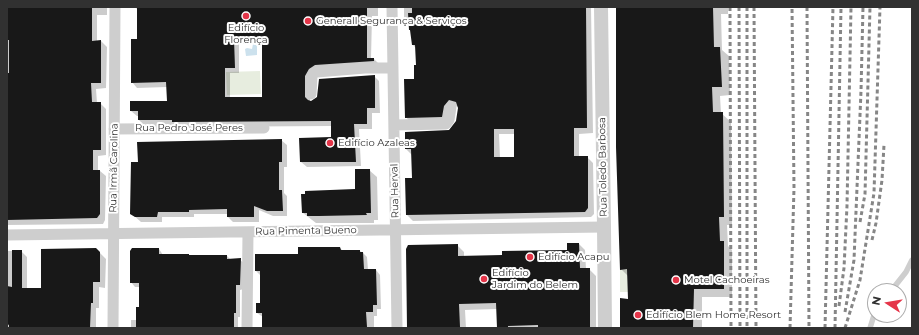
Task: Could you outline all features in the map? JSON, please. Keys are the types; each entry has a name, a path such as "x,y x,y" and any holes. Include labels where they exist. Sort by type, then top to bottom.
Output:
{"street":[{"name":"Rua Irmã Carolina","path":"113,328 115,7"},
{"name":"Rua Herval","path":"392,7 397,328"},
{"name":"Rua Toledo Barbosa","path":"601,7 605,328"},
{"path":"311,94 311,79 314,73 317,72 365,68 393,68"},
{"path":"394,125 446,124 449,120 451,107"},
{"name":"Rua Pedro José Peres","path":"114,129 264,128"},
{"name":"Rua Pimenta Bueno","path":"7,235 604,227"},
{"path":"247,328 248,232"}],"lane":[{"path":"897,283 906,272 912,260"}],"shaded area":[{"path":"260,71 261,94 227,95 226,72"},
{"path":"628,269 628,292 620,292 620,270"}],"water":[{"path":"253,44 257,45 257,55 246,56 245,49 252,49"}],"building":[{"path":"7,7 92,7 92,41 101,40 101,83 91,83 92,102 101,102 101,150 93,150 93,170 100,170 100,214 97,218 7,220 7,73 9,73 9,40 7,40"},
{"path":"367,7 367,58 374,58 374,61 315,65 309,69 305,76 305,97 311,101 317,97 319,79 375,75 375,108 367,108 367,124 354,124 356,162 300,162 299,138 331,137 331,121 172,122 172,120 138,120 138,111 130,111 130,101 167,101 166,82 131,83 131,39 137,39 137,8","holes":["234,39 262,39 262,97 225,97 225,68 235,68"]},
{"path":"412,7 586,7 587,128 574,128 574,156 588,156 588,208 585,212 406,215 405,178 412,178 411,149 405,149 405,132 449,130 456,121 458,108 456,102 449,100 444,106 442,117 405,118 404,79 414,79 414,65 416,65 415,45 412,45 409,30 408,13 412,13","holes":["494,129 514,129 514,157 494,157"]},
{"path":"616,7 713,7 714,47 720,47 722,87 712,87 713,112 723,112 724,217 719,217 720,241 724,241 724,289 694,289 693,328 620,328 620,298 628,299 627,269 620,270 616,147"},
{"path":"282,139 282,162 279,162 279,190 282,190 283,211 267,211 254,206 254,217 227,217 227,209 189,210 189,212 158,212 157,217 135,217 130,214 131,162 138,162 137,142"},
{"path":"355,169 370,169 371,213 366,213 367,215 307,216 307,213 302,213 301,194 305,194 305,191 355,189"},
{"path":"567,243 579,243 580,268 590,268 590,328 538,328 538,325 497,328 496,303 459,304 460,327 407,328 406,249 408,245 458,244 458,256 502,255 502,251 567,250"},
{"path":"298,247 340,247 341,250 360,250 360,252 363,252 364,269 376,269 377,305 373,305 373,312 366,312 367,327 262,328 262,313 256,313 256,303 260,303 260,271 255,271 255,254 298,254"},
{"path":"96,248 100,252 100,282 93,282 93,303 91,303 90,328 9,328 9,325 7,324 7,286 12,287 12,250 22,250 22,288 41,288 41,249"},
{"path":"132,248 159,248 159,254 227,255 227,259 241,258 240,285 236,285 236,313 234,313 234,328 136,328 136,307 139,307 139,283 130,283 130,251"}],"railway":[{"path":"730,7 731,328"},
{"path":"739,7 740,328"},
{"path":"747,7 747,328"},
{"path":"754,7 756,328"},
{"path":"790,328 794,188 792,7"},
{"path":"807,7 809,328"},
{"path":"825,328 833,7"},
{"path":"835,328 841,7"},
{"path":"839,306 844,268 847,206 851,7"},
{"path":"845,312 854,260 863,7"},
{"path":"860,222 865,194 870,7"},
{"path":"845,328 860,280 874,193 880,7"},
{"path":"872,240 882,180 884,145"}],"place":[{"name":"Edifício Florença","path":"246,16"},
{"name":"Generall Segurança & Serviços","path":"308,21"},
{"name":"Edifício Azaleas","path":"330,143"},
{"name":"Edifício Acapu","path":"530,257"},
{"name":"Edifício Jardim do Belem","path":"484,279"},
{"name":"Motel Cachoeiras","path":"676,280"},
{"name":"Edifício Blem Home Resort","path":"638,315"}]}
